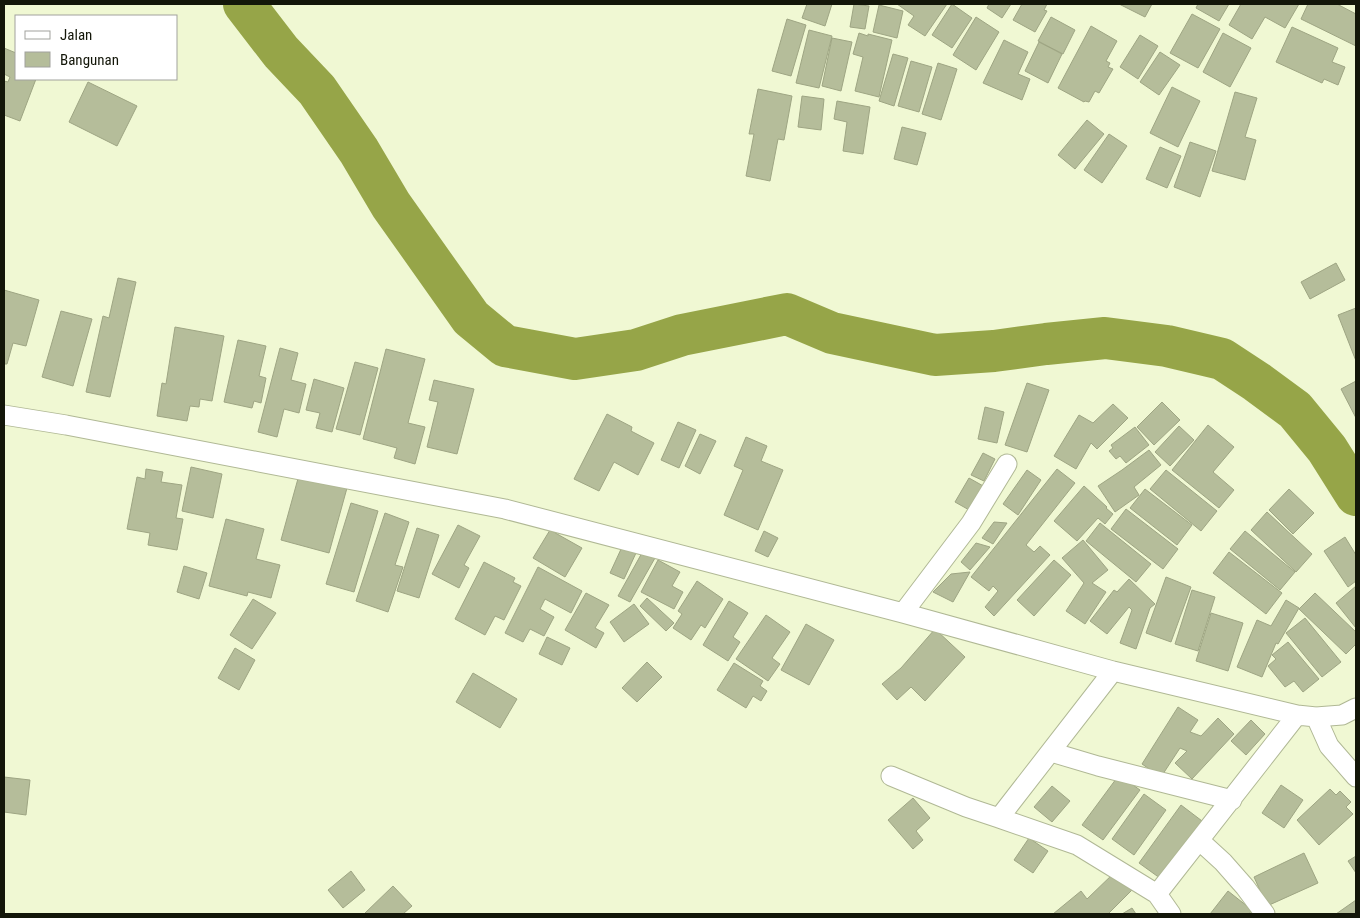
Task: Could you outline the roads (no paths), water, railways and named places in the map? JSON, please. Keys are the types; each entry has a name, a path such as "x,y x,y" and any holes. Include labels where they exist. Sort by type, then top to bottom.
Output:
{"street":[{"path":"4,415 66,425 505,509 903,613 1113,671 1297,715 1316,717 1342,715 1356,708"},
{"path":"903,613 971,523 1007,464"},
{"path":"999,818 1113,671"},
{"path":"1157,894 1297,715"},
{"path":"1316,717 1329,746 1356,777"},
{"path":"1051,752 1232,800"},
{"path":"891,776 966,807 1077,844 1157,894 1171,914"},
{"path":"1200,841 1223,862 1265,914"}],"waterway":[{"path":"244,4 281,52 317,90 359,151 391,205 471,318 505,346 575,359 636,350 682,335 787,314 832,333 935,355 994,351 1105,338 1167,346 1222,359 1295,410 1327,449 1356,495"}]}
